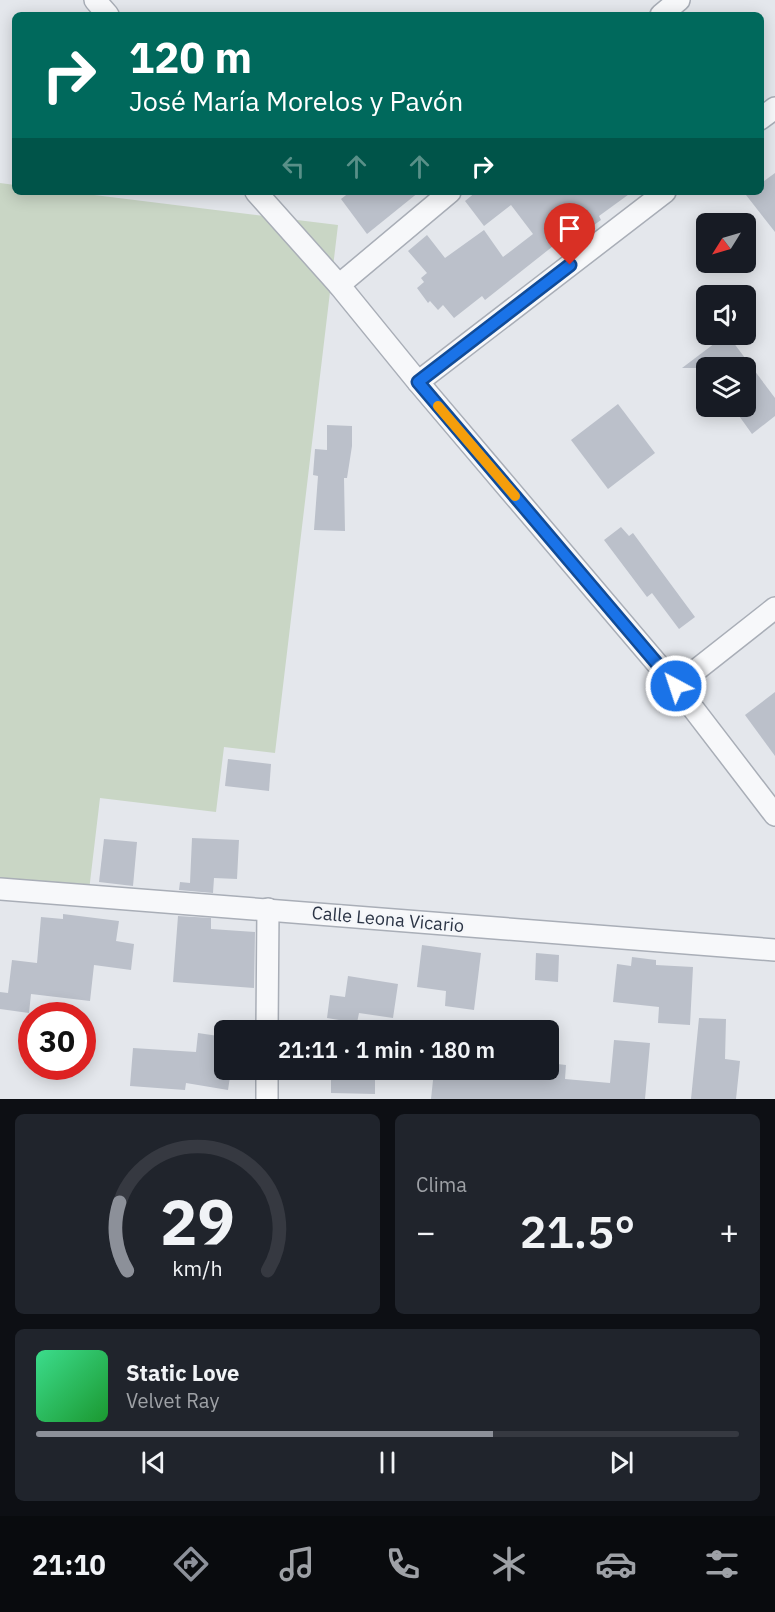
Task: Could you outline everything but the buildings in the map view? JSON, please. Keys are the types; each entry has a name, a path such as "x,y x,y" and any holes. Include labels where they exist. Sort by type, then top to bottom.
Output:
{"street":[{"path":"95,0 105,12"},
{"path":"665,12 679,0"},
{"path":"259,195 339,285 418,382 676,686 775,815"},
{"path":"339,285 446,195"},
{"path":"418,382 661,195"},
{"path":"676,686 775,608"},
{"name":"Calle Leona Vicario","path":"0,889 775,950"},
{"path":"267,1020 268,909"},
{"path":"267,1080 267,1099"}],"green space":[{"path":"0,183 12,185 12,195 94,195 338,225 275,753 224,747 216,812 100,798 88,899 0,888"}],"slow traffic":[{"path":"438,406 515,496"}],"route":[{"path":"570,265 418,382 676,686"}]}
